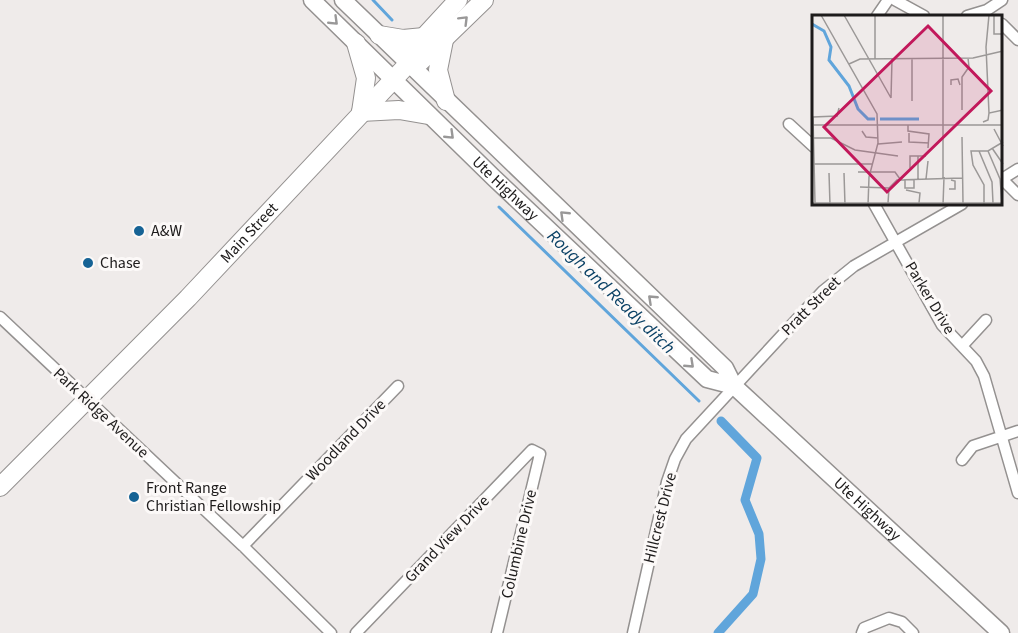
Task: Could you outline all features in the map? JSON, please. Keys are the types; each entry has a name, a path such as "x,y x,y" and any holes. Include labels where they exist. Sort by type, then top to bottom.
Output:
{"highway":[{"name":"Main Street","path":"0,487 87,401 393,80 408,64 410,52 458,0"},
{"name":"Main Street","path":"408,64 420,62 483,0"},
{"path":"379,35 403,39 424,37"},
{"path":"444,40 438,70 446,101"},
{"path":"356,42 366,78 361,112 399,110 428,115"}],"main road":[{"name":"Ute Highway","path":"312,0 428,115 707,379 734,386"},
{"name":"Ute Highway","path":"343,0 725,368 734,386 1001,633"}],"street":[{"path":"878,15 888,0"},
{"path":"895,0 922,15"},
{"path":"990,13 1002,0"},
{"path":"1003,25 1018,40"},
{"path":"789,124 812,145"},
{"path":"1003,178 1018,169"},
{"path":"1003,180 1018,195"},
{"name":"Parker Drive","path":"875,206 942,325 976,361 984,376 1018,493"},
{"name":"Pratt Street","path":"734,386 823,291 854,266 958,206"},
{"name":"Park Ridge Avenue","path":"0,317 243,546 330,633"},
{"path":"962,346 986,320"},
{"name":"Woodland Drive","path":"243,546 399,386"},
{"name":"Hillcrest Drive","path":"633,633 675,459 686,440 734,386"},
{"path":"962,460 974,446 1018,432"},
{"name":"Grand View Drive","path":"356,633 532,450 540,454"},
{"name":"Columbine Drive","path":"497,633 540,454"},
{"path":"862,633 864,628 889,618 902,622 913,633"}],"waterway":[{"name":"Rough and Ready ditch","path":"373,0 392,20"},
{"name":"Rough and Ready ditch","path":"499,207 699,401"},
{"name":"Rough and Ready ditch","path":"718,633 753,594 761,559 759,534 745,500 757,458 721,421"}],"place":[{"name":"A&W","path":"139,231"},
{"name":"Chase","path":"88,263"},
{"name":"Front Range Christian Fellowship","path":"134,497"}]}
